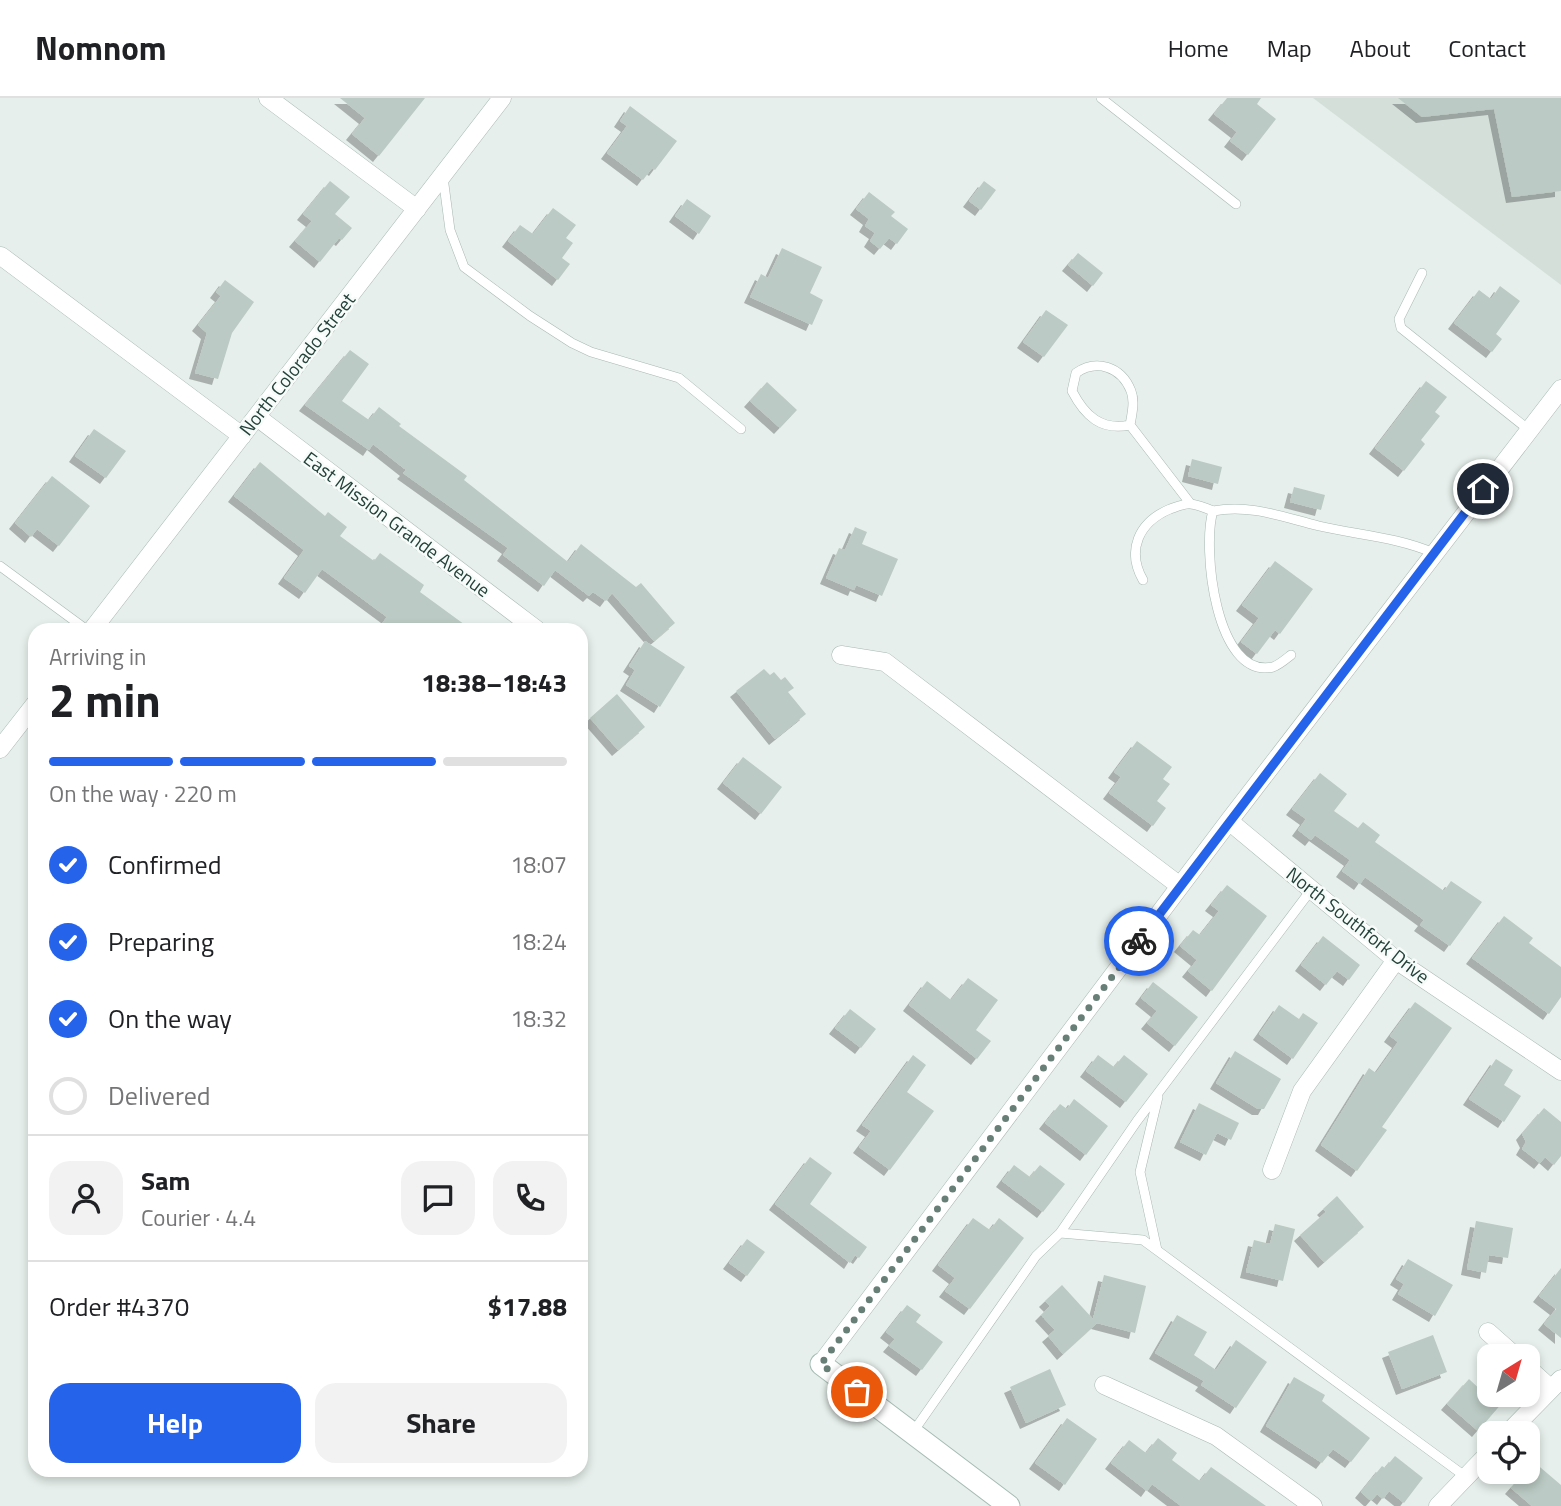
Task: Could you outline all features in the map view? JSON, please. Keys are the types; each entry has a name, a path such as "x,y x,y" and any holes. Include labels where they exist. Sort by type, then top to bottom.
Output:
{"street":[{"path":"268,98 417,209"},
{"name":"North Colorado Street","path":"95,623 502,98"},
{"path":"1,256 242,436"},
{"path":"1009,1506 821,1364 1229,821 1561,388"},
{"name":"East Mission Grande Avenue","path":"257,417 528,623"},
{"path":"841,656 885,662 1180,886"},
{"path":"0,749 28,713"},
{"name":"North Southfork Drive","path":"1229,821 1396,960 1561,1071"},
{"path":"1272,1170 1302,1091 1396,960"},
{"path":"1488,1332 1502,1344"},
{"path":"1520,1421 1556,1384 1540,1374"},
{"path":"1104,1385 1216,1436 1313,1506"},
{"path":"1438,1506 1477,1466"}],"lane":[{"path":"1101,98 1236,204"},
{"path":"443,175 450,230 464,267 572,343 591,352 679,377 741,429"},
{"path":"1422,273 1399,319 1401,328 1529,430"},
{"path":"1130,425 1114,428 1096,422 1081,408 1072,391 1076,373 1087,365 1102,365 1118,373 1131,390 1130,425 1190,503 1213,510 1234,507 1275,513 1318,526 1403,542 1434,553"},
{"path":"1143,580 1136,568 1138,535 1159,514 1190,503"},
{"path":"1213,510 1208,525 1208,558 1226,634 1237,654 1258,666 1275,667 1292,655"},
{"path":"0,566 80,623"},
{"path":"912,1433 1036,1256 1060,1233 1159,1092 1311,890"},
{"path":"1157,1250 1140,1172 1159,1092"},
{"path":"1060,1233 1143,1240 1466,1477"}],"shaded area":[{"path":"1313,98 1561,98 1561,285"}],"building":[{"path":"340,98 425,98 379,156 352,134 365,118"},
{"path":"1227,98 1261,98 1257,104 1276,119 1248,155 1230,141 1237,132 1214,114"},
{"path":"1398,98 1561,98 1561,191 1512,197 1494,109 1422,117"},
{"path":"630,106 677,141 655,170 652,168 643,180 607,153 627,126 620,121"},
{"path":"330,181 350,197 335,214 352,228 342,240 339,238 320,262 295,241 312,221 303,214"},
{"path":"984,181 996,190 981,210 969,201"},
{"path":"869,192 895,212 891,216 908,229 897,244 889,238 880,249 870,241 875,233 865,226 869,219 856,209"},
{"path":"687,199 711,216 699,234 675,216"},
{"path":"553,208 576,225 566,238 573,243 562,258 570,264 558,280 508,241 520,225 533,234"},
{"path":"782,248 822,267 810,293 823,300 812,325 750,297 761,274 768,278"},
{"path":"1078,253 1103,273 1093,286 1068,265"},
{"path":"225,280 254,302 232,333 218,379 195,373 207,333 198,325 221,296 216,292"},
{"path":"1500,286 1520,301 1496,334 1502,339 1492,352 1454,323 1479,290 1491,299"},
{"path":"1046,310 1068,325 1044,357 1023,342"},
{"path":"350,350 369,364 342,401 369,420 379,407 401,424 399,426 467,476 464,480 568,562 581,544 636,587 641,583 675,623 654,641 612,593 606,601 593,592 589,596 555,570 544,586 503,555 508,548 403,473 406,470 373,444 369,450 305,405"},
{"path":"1426,381 1447,397 1435,412 1440,416 1421,440 1425,444 1404,471 1375,448"},
{"path":"767,382 797,410 780,428 750,401"},
{"path":"94,429 126,451 106,478 75,456"},
{"path":"1192,459 1222,467 1218,484 1188,476"},
{"path":"260,462 325,516 328,512 347,527 340,536 374,561 380,553 424,585 420,592 462,623 382,623 387,617 322,569 305,593 284,578 304,550 234,496"},
{"path":"52,476 90,506 59,546 37,529 31,537 15,523"},
{"path":"1294,487 1325,495 1321,510 1290,502"},
{"path":"855,527 867,532 862,544 898,559 882,596 856,585 854,590 826,578 839,548 845,550"},
{"path":"1275,561 1313,589 1280,634 1275,630 1257,654 1241,642 1259,618 1242,605"},
{"path":"645,641 685,667 660,707 626,685 635,670 629,666"},
{"path":"764,669 770,675 774,672 781,680 785,677 794,688 788,692 806,714 775,739 736,691"},
{"path":"617,694 645,727 618,750 590,718"},
{"path":"1137,741 1172,767 1163,779 1170,784 1157,801 1166,808 1153,826 1109,793 1121,777 1114,772"},
{"path":"743,757 782,787 761,814 723,783"},
{"path":"1320,773 1347,794 1334,811 1358,828 1363,822 1380,835 1375,842 1444,891 1451,881 1482,902 1450,946 1420,925 1424,920 1365,877 1360,884 1342,871 1350,860 1315,835 1311,840 1298,830 1306,819 1292,809"},
{"path":"1227,885 1267,916 1212,991 1188,971 1197,960 1180,946 1193,930 1200,935 1219,911 1211,905"},
{"path":"1504,916 1533,938 1529,943 1561,967 1561,997 1549,1014 1472,958"},
{"path":"1323,936 1360,965 1349,980 1337,971 1326,985 1301,965"},
{"path":"968,978 998,1000 976,1030 991,1041 977,1059 909,1005 927,981 951,1000"},
{"path":"1153,982 1198,1017 1175,1046 1147,1023 1157,1011 1141,998"},
{"path":"1415,1002 1452,1028 1382,1127 1387,1130 1357,1171 1321,1145 1369,1068 1376,1073 1398,1042 1390,1036"},
{"path":"1279,1005 1299,1019 1303,1013 1318,1023 1293,1059 1259,1034"},
{"path":"850,1009 876,1029 861,1048 835,1028"},
{"path":"1235,1051 1281,1079 1264,1109 1258,1109 1216,1083"},
{"path":"913,1055 926,1065 907,1092 934,1111 890,1170 859,1147 871,1131 862,1125"},
{"path":"1098,1055 1114,1067 1124,1055 1148,1074 1126,1102 1086,1071"},
{"path":"1496,1059 1513,1070 1504,1085 1521,1096 1504,1122 1469,1099"},
{"path":"1074,1099 1108,1126 1086,1155 1045,1123 1060,1104 1067,1109"},
{"path":"1199,1103 1239,1123 1231,1140 1217,1133 1206,1155 1180,1142"},
{"path":"1544,1108 1561,1122 1561,1156 1554,1165 1545,1157 1540,1163 1522,1149 1526,1142 1522,1134"},
{"path":"810,1157 832,1173 810,1204 867,1247 859,1258 855,1255 850,1263 775,1204"},
{"path":"1014,1165 1030,1177 1040,1165 1065,1184 1043,1212 1002,1181"},
{"path":"1337,1196 1364,1227 1324,1262 1300,1235 1326,1212 1323,1209"},
{"path":"973,1218 990,1230 999,1218 1024,1238 970,1309 945,1291 955,1278 938,1265"},
{"path":"1476,1221 1513,1228 1508,1258 1489,1255 1486,1273 1467,1269"},
{"path":"1275,1224 1295,1229 1283,1281 1246,1272 1254,1240 1270,1244"},
{"path":"747,1239 765,1252 747,1276 729,1263"},
{"path":"1408,1259 1453,1285 1435,1316 1398,1294 1404,1284 1396,1279"},
{"path":"1561,1268 1561,1338 1544,1324 1556,1309 1539,1296"},
{"path":"1104,1275 1146,1286 1135,1333 1097,1323 1063,1354 1048,1336 1055,1330 1041,1315 1050,1306 1045,1301 1062,1285 1093,1319"},
{"path":"907,1305 921,1315 916,1322 943,1342 922,1370 889,1346 895,1339 886,1332"},
{"path":"1177,1315 1207,1332 1194,1355 1216,1370 1236,1340 1267,1362 1236,1408 1201,1385 1204,1381 1155,1353"},
{"path":"1433,1335 1447,1372 1402,1389 1388,1352"},
{"path":"1050,1369 1066,1405 1026,1423 1010,1387"},
{"path":"1294,1377 1325,1395 1322,1401 1370,1438 1351,1462 1333,1449 1322,1463 1266,1426"},
{"path":"1469,1379 1477,1387 1477,1407 1499,1407 1487,1421 1477,1421 1477,1430 1447,1404"},
{"path":"1067,1418 1097,1439 1065,1485 1035,1463"},
{"path":"1158,1438 1177,1453 1172,1460 1200,1481 1211,1467 1266,1506 1181,1506 1152,1484 1147,1491 1111,1463 1129,1440 1146,1453"},
{"path":"1395,1456 1423,1478 1404,1503 1389,1491 1383,1499 1377,1494 1371,1501 1361,1492 1382,1466 1385,1468"},
{"path":"1540,1467 1561,1485 1561,1506 1532,1506 1511,1488 1515,1484 1540,1484"}],"way so far":[{"path":"857,1392 821,1364 1139,941"}],"route":[{"path":"1139,941 1483,489"}]}
